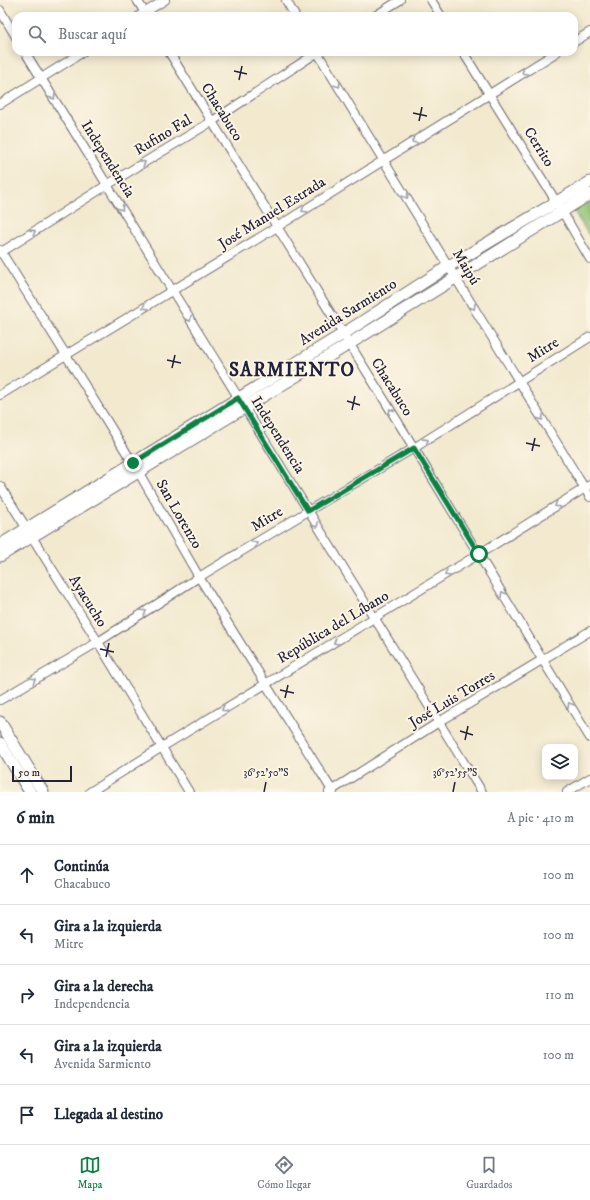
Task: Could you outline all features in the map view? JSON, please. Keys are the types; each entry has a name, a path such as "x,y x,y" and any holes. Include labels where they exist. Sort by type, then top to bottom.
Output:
{"main road":[{"name":"Avenida Sarmiento","path":"241,403 349,344 456,278 560,207 590,182"},
{"name":"Avenida Sarmiento","path":"0,545 29,532 241,403 343,334 449,266 560,207 590,194"},
{"name":"Avenida Sarmiento","path":"0,556 29,532"},
{"path":"0,722 43,792"},
{"path":"0,743 30,792"}],"street":[{"path":"137,0 143,12"},
{"path":"148,12 165,0"},
{"path":"286,0 294,12"},
{"path":"381,12 400,0"},
{"path":"431,0 438,12"},
{"path":"0,10 12,30"},
{"path":"578,40 590,32"},
{"name":"Independencia","path":"27,56 482,792"},
{"path":"0,104 76,56"},
{"name":"Chacabuco","path":"171,56 414,448 590,738"},
{"name":"Rufino Fal","path":"0,251 211,122 312,56"},
{"name":"Maipú","path":"320,56 518,382 587,486 590,497"},
{"name":"Cerrito","path":"465,56 560,207 590,259"},
{"name":"José Manuel Estrada","path":"0,395 277,227 551,56"},
{"name":"San Lorenzo","path":"0,251 136,468 199,577 331,791"},
{"name":"Mitre","path":"0,700 98,642 199,577 414,448 590,337"},
{"name":"Ayacucho","path":"0,486 98,642 189,792"},
{"name":"República del Líbano","path":"90,792 374,619 587,486"},
{"name":"José Luis Torres","path":"331,791 439,722 590,632"},
{"path":"567,792 590,778"}],"green space":[{"path":"590,196 590,237 571,207"}],"district":[{"name":"SARMIENTO","path":"292,370"}],"route":[{"path":"133,463 238,398 308,511 414,448 479,554"}]}
